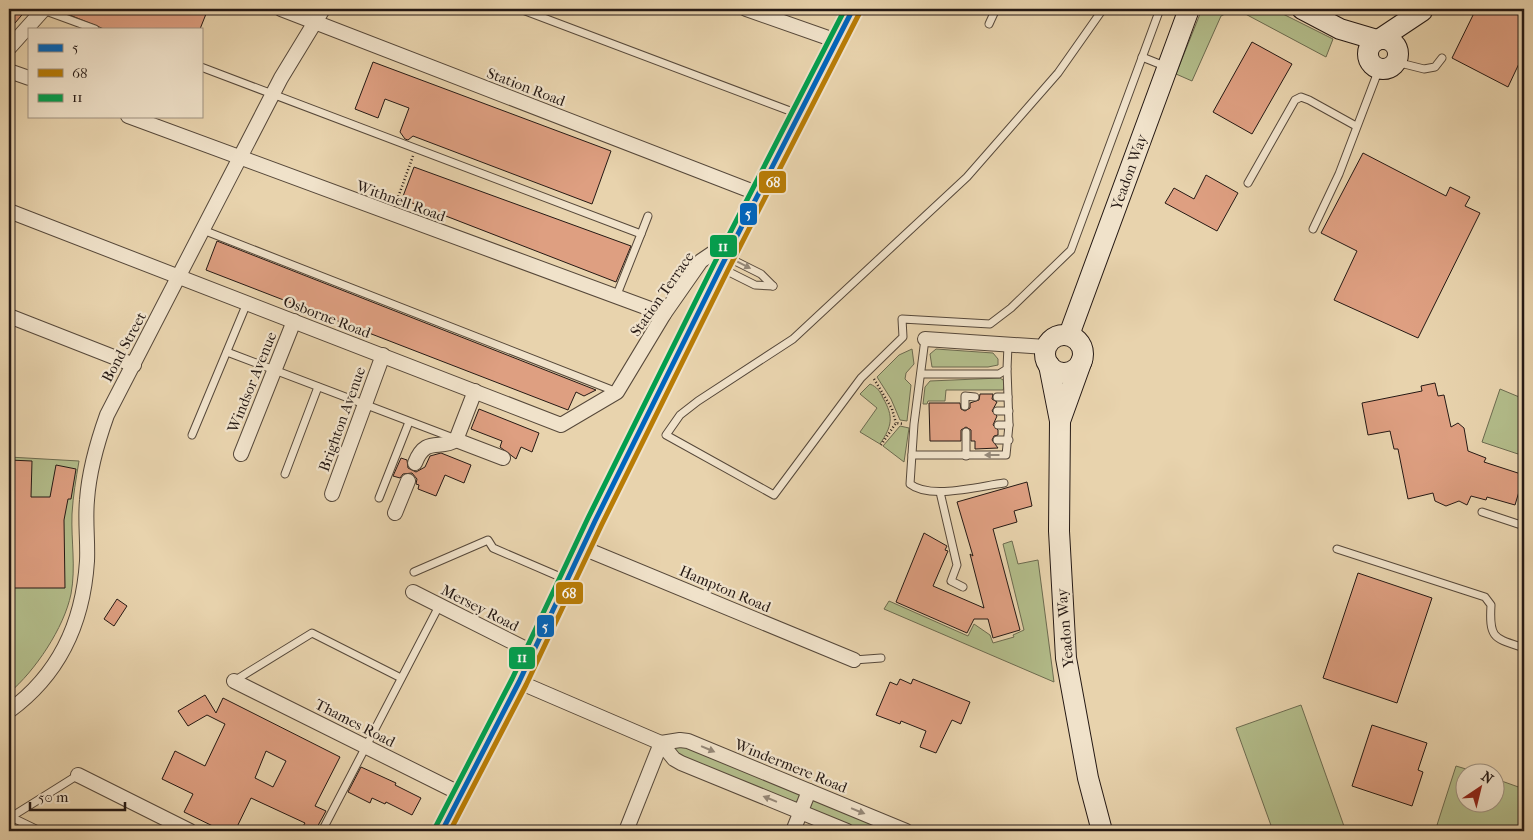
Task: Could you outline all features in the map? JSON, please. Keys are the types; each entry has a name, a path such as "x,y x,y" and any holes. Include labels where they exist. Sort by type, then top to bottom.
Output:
{"street":[{"path":"9,48 43,9"},
{"name":"Station Road","path":"281,9 759,194"},
{"name":"Bond Street","path":"9,711 52,668 62,654 77,622 84,594 87,499 94,457 107,415 180,277 273,93 323,9"},
{"path":"746,9 837,41"},
{"path":"442,831 534,653 567,580 723,262 853,9"},
{"name":"Yeadon Way","path":"1069,335 1189,9"},
{"path":"1302,9 1340,29 1385,60"},
{"path":"1378,40 1423,10"},
{"path":"1385,60 1414,30 1423,10"},
{"path":"1340,29 1394,44 1385,60"},
{"path":"9,71 28,78"},
{"name":"Withnell Road","path":"133,118 238,159 664,314"},
{"name":"Osborne Road","path":"9,211 562,424 621,387"},
{"name":"Station Terrace","path":"621,387 664,314 701,261 737,236"},
{"path":"9,316 134,365"},
{"name":"Windsor Avenue","path":"241,454 294,321"},
{"path":"924,339 1008,345 1047,356 1059,372 1071,372 1080,364 1083,359 1083,353 1079,342 1069,335 1053,338 1047,356"},
{"name":"Brighton Avenue","path":"332,494 383,356"},
{"name":"Yeadon Way","path":"1047,356 1060,421 1060,531 1066,658 1088,778 1102,831"},
{"name":"Yeadon Way","path":"1060,421 1083,359"},
{"path":"415,463 428,445 452,443 456,440 476,391"},
{"path":"456,440 503,458"},
{"path":"395,514 408,482"},
{"name":"Hampton Road","path":"583,548 854,660"},
{"name":"Mersey Road","path":"413,592 534,653"},
{"name":"Thames Road","path":"234,681 461,794"},
{"name":"Windermere Road","path":"519,682 661,743 674,759 681,763 847,831"},
{"name":"Windermere Road","path":"661,743 680,740 688,741 906,831"},
{"path":"626,831 661,743"},
{"path":"78,774 190,831"},
{"path":"793,831 809,791"}],"lane":[{"path":"43,9 92,28"},
{"path":"520,9 798,114"},
{"path":"989,9 995,11 989,24"},
{"path":"1103,9 1058,73 967,177 793,339 698,400 680,415 666,435 774,495 867,373 903,337 902,319 990,324 1011,308 1071,250 1160,9"},
{"path":"1142,57 1168,67"},
{"path":"1313,230 1339,174 1356,126 1385,60 1424,69 1435,67 1442,58"},
{"path":"202,67 641,234"},
{"path":"1248,183 1295,100 1301,97 1309,100 1356,126"},
{"path":"616,297 648,216"},
{"path":"203,230 621,387"},
{"path":"723,262 761,274 773,286 755,285 723,262"},
{"path":"192,435 247,303"},
{"path":"924,339 910,484 923,490 940,492 1004,482"},
{"path":"912,455 1006,455 1009,440 1008,345"},
{"path":"227,352 456,440"},
{"path":"921,374 991,375 999,374 1007,369"},
{"path":"286,474 318,387"},
{"path":"966,406 966,396 974,396"},
{"path":"997,397 1008,397"},
{"path":"997,411 1009,411"},
{"path":"379,498 409,422"},
{"path":"998,425 1009,425"},
{"path":"966,456 966,436 975,439"},
{"path":"997,440 1009,440"},
{"path":"940,492 957,565 951,581 963,587"},
{"path":"1482,512 1524,526"},
{"path":"414,572 488,540 493,548 567,580"},
{"path":"1337,549 1484,597 1491,605 1490,627 1498,639 1524,648"},
{"path":"322,831 439,606"},
{"path":"234,681 312,633 401,678"},
{"path":"854,660 881,658"},
{"path":"40,831 11,817 78,774"}],"path":[{"path":"392,215 416,148"},
{"path":"867,373 878,385 892,409 896,423"},
{"path":"896,423 908,424"},
{"path":"881,445 896,423"}],"green space":[{"path":"1202,9 1235,9 1221,16 1192,81 1176,74"},
{"path":"1236,9 1273,9 1333,39 1326,57"},
{"path":"912,349 914,364 906,373 905,379 911,385 907,421 900,420 891,399 877,377 899,355"},
{"path":"936,349 993,353 998,359 998,365 988,367 932,367 930,354"},
{"path":"1000,378 1006,382 1003,390 946,390 945,401 928,401 927,404 923,404 925,387 930,381"},
{"path":"870,384 881,393 890,416 889,427 880,444 860,432 877,408 860,394"},
{"path":"1500,389 1524,399 1524,456 1482,442"},
{"path":"900,426 909,428 904,462 883,446"},
{"path":"9,457 79,461 72,514 73,564 71,594 62,621 47,648 29,673 9,693"},
{"path":"1012,541 1018,564 1038,560 1054,682 884,609 889,601 968,636 974,624 990,635 993,643 1014,637 1013,635 1024,630 1003,544"},
{"path":"1301,705 1345,829 1338,831 1273,831 1236,728"},
{"path":"675,740 906,831 847,831 681,763 661,743"},
{"path":"1456,766 1456,812 1506,812 1506,783 1524,789 1524,809 1517,831 1456,831 1437,825"}],"building":[{"path":"9,9 27,9 9,30"},
{"path":"55,9 208,9 200,28 102,28"},
{"path":"1476,9 1524,9 1524,53 1508,87 1452,58"},
{"path":"1252,42 1292,64 1252,134 1213,112"},
{"path":"373,62 611,151 592,204 413,136 408,140 405,139 400,132 409,108 385,99 378,118 355,109"},
{"path":"1363,153 1446,196 1450,187 1470,197 1465,206 1480,213 1418,338 1334,300 1357,251 1321,233"},
{"path":"414,167 631,246 616,282 402,199"},
{"path":"1206,175 1238,193 1217,231 1165,203 1174,188 1194,199"},
{"path":"217,241 596,390 584,396 576,392 568,410 206,270"},
{"path":"1435,383 1438,396 1444,395 1451,427 1458,423 1464,428 1468,451 1486,458 1484,462 1524,475 1515,505 1487,497 1486,500 1471,496 1467,505 1459,501 1446,506 1435,501 1433,493 1408,499 1398,449 1394,449 1390,431 1368,435 1362,403 1422,391 1421,386"},
{"path":"980,394 993,394 992,399 997,402 992,411 997,416 993,425 998,430 998,435 994,436 992,440 998,448 975,449 975,441 971,441 971,430 966,427 961,430 961,441 930,441 929,403 960,403 961,409 965,411 970,408 970,403 979,400"},
{"path":"479,409 539,433 532,452 521,447 516,459 500,447 502,441 471,429"},
{"path":"441,453 471,465 464,483 445,475 436,496 418,489 417,479 412,473 403,474 400,478 393,476 401,458 407,460 408,468 416,472 425,467 430,456"},
{"path":"9,460 32,461 31,497 50,497 56,465 76,469 71,499 68,499 64,520 65,588 9,588"},
{"path":"1027,482 1032,506 1014,511 1017,522 993,529 1020,630 993,638 988,619 974,619 967,633 896,602 924,533 947,546 945,550 948,551 933,586 984,608 970,554 973,556 957,502"},
{"path":"1358,573 1432,598 1397,703 1323,678"},
{"path":"117,599 127,606 114,626 104,619"},
{"path":"900,679 911,684 913,679 970,702 961,724 952,720 936,753 920,747 926,731 901,721 900,724 876,715 890,682 897,685"},
{"path":"205,695 216,713 223,698 340,757 315,806 326,811 315,831 300,831 305,823 251,798 235,831 223,831 184,812 193,794 162,779 175,751 205,766 225,724 207,715 188,726 178,711","holes":["266,751 286,761 273,787 255,778"]},
{"path":"1372,725 1427,743 1418,770 1423,772 1412,806 1352,786"},
{"path":"361,767 396,783 395,785 421,798 412,815 386,802 385,804 372,798 370,803 348,792"}],"transit line":[{"name":"11","path":"435,828 512,679 588,518 714,264 845,9"},
{"name":"5","path":"442,831 519,682 595,521 721,267 853,9"},
{"name":"68","path":"450,831 526,685 602,524 728,270 860,12"}]}
